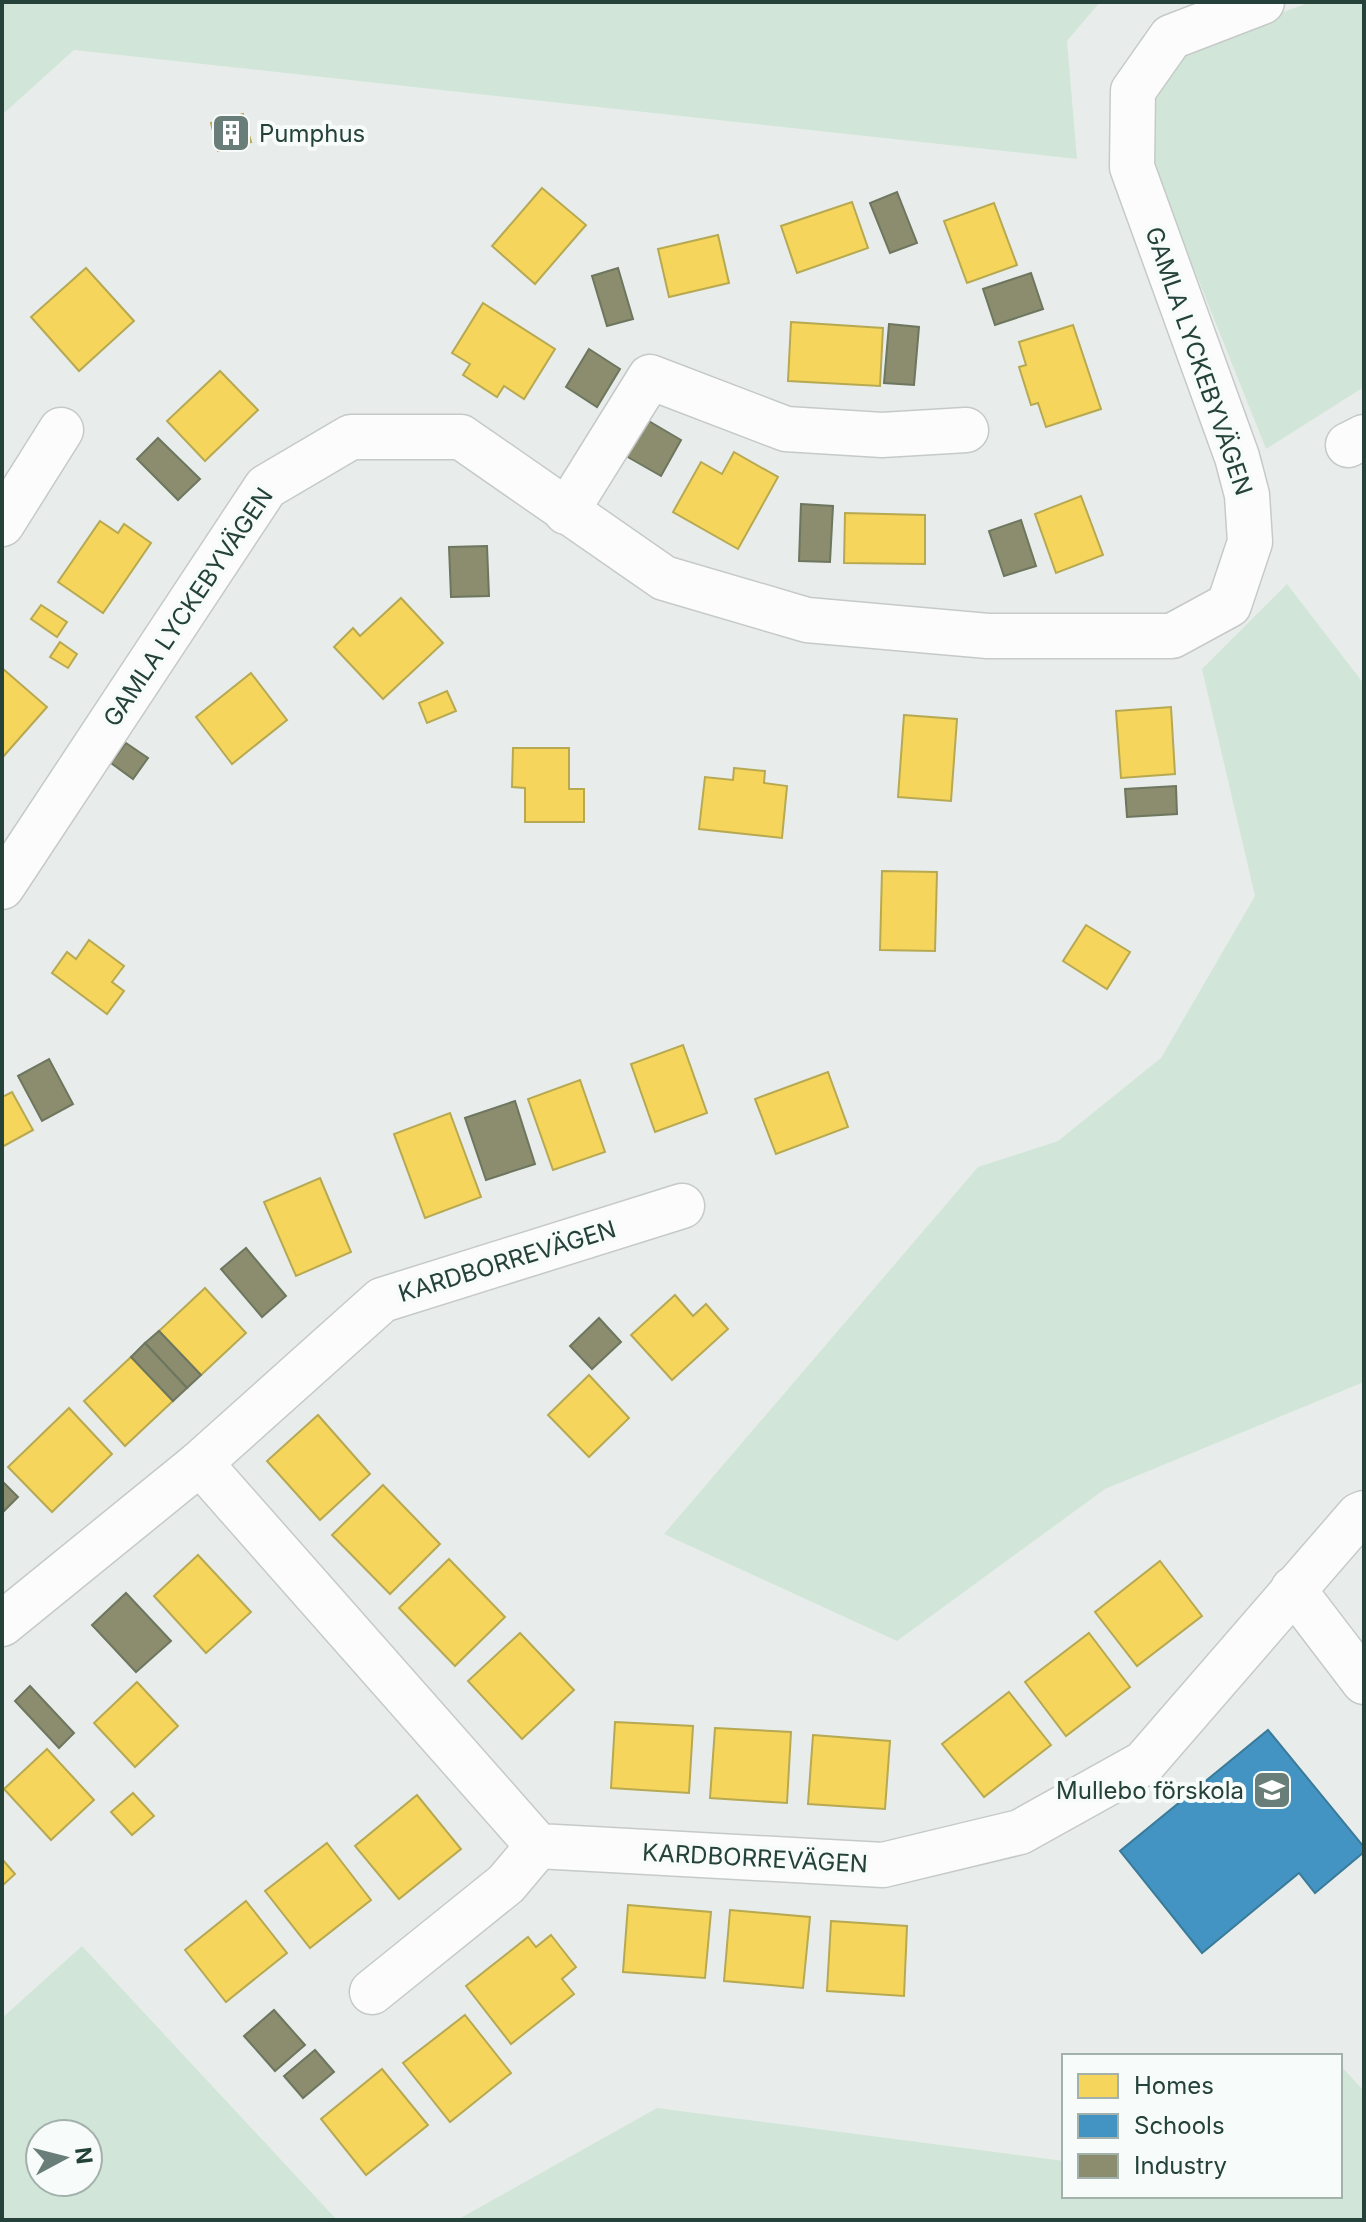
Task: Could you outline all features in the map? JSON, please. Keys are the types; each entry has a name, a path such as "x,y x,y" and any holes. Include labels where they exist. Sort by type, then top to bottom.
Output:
{"street":[{"name":"GAMLA LYCKEBYVÄGEN","path":"6,873 266,487 351,437 461,437 664,578 807,620 988,636 1172,636 1229,605 1250,542 1247,495 1237,457 1132,167 1133,91 1171,37 1262,2"},
{"path":"566,512 650,377 786,429 882,435 966,430"},
{"path":"2,524 61,430"},
{"name":"KARDBORREVÄGEN","path":"2,1624 200,1463 382,1300 682,1206"},
{"path":"200,1463 538,1846 506,1884 372,1992"},
{"name":"KARDBORREVÄGEN","path":"538,1846 883,1865 1020,1832 1144,1763 1293,1589 1364,1513"},
{"path":"1293,1589 1364,1682"}],"green space":[{"path":"2,2 1100,2 1067,41 1077,159 74,50 2,115"},
{"path":"1311,2 1364,2 1364,387 1266,449 1155,171 1154,104 1180,56 1247,25"},
{"path":"1287,584 1364,684 1364,1382 1105,1489 897,1641 664,1534 978,1167 1058,1141 1161,1058 1255,896 1202,669"},
{"path":"82,1946 337,2220 2,2220 2,2018"},
{"path":"1342,2067 1364,2091 1364,2220 457,2220 657,2108 1062,2161 1062,2198 1342,2198"}],"building: Homes":[{"name":"Pumphus","path":"243,114 251,142 218,151 211,123"},
{"path":"542,188 586,225 535,284 492,246"},
{"path":"852,202 868,248 797,273 781,226"},
{"path":"994,203 1017,265 967,283 944,221"},
{"path":"718,235 729,283 669,297 658,249"},
{"path":"86,268 134,321 79,371 31,317"},
{"path":"483,303 555,349 524,399 504,386 497,397 463,375 470,364 452,353"},
{"path":"791,322 883,328 880,386 788,381"},
{"path":"1073,325 1101,409 1046,427 1038,403 1031,405 1019,367 1026,365 1019,342"},
{"path":"220,371 258,410 205,461 167,421"},
{"path":"734,452 778,477 738,549 673,512 701,462 722,474"},
{"path":"1081,496 1103,555 1056,573 1035,514"},
{"path":"845,513 925,515 925,564 844,563"},
{"path":"100,521 118,533 124,524 151,543 103,613 58,582"},
{"path":"401,598 443,643 383,699 334,647 353,628 360,636"},
{"path":"41,605 67,622 57,637 31,619"},
{"path":"60,642 77,654 68,668 50,657"},
{"path":"2,668 47,707 2,758"},
{"path":"251,673 287,720 232,764 196,717"},
{"path":"447,691 456,711 427,723 419,703"},
{"path":"1171,707 1175,774 1121,778 1116,711"},
{"path":"904,715 957,719 951,801 898,797"},
{"path":"513,748 569,748 569,789 584,789 584,822 525,822 525,788 512,787"},
{"path":"734,768 765,771 764,783 787,786 782,838 699,829 705,777 733,780"},
{"path":"882,871 937,872 935,951 880,950"},
{"path":"1086,925 1130,952 1107,989 1063,961"},
{"path":"89,940 124,966 112,982 124,991 107,1014 52,973 67,952 76,959"},
{"path":"683,1045 707,1113 655,1132 631,1064"},
{"path":"828,1072 848,1127 776,1154 755,1099"},
{"path":"580,1080 605,1152 553,1170 528,1099"},
{"path":"12,1092 33,1130 2,1147 2,1097"},
{"path":"450,1113 481,1197 425,1218 394,1134"},
{"path":"320,1178 351,1252 296,1276 264,1202"},
{"path":"205,1288 246,1333 201,1375 159,1331"},
{"path":"675,1295 693,1316 706,1304 728,1329 672,1380 631,1335"},
{"path":"131,1357 173,1401 125,1446 84,1401"},
{"path":"589,1375 629,1418 589,1457 548,1415"},
{"path":"69,1408 112,1454 52,1512 8,1467"},
{"path":"318,1415 370,1474 320,1520 267,1461"},
{"path":"383,1485 440,1544 390,1594 332,1535"},
{"path":"198,1555 251,1612 206,1653 154,1596"},
{"path":"449,1559 505,1617 455,1666 399,1608"},
{"path":"1160,1561 1202,1616 1137,1666 1095,1612"},
{"path":"520,1633 574,1690 522,1739 468,1681"},
{"path":"1089,1633 1130,1687 1066,1736 1025,1682"},
{"path":"137,1682 178,1726 135,1767 94,1723"},
{"path":"1009,1692 1051,1745 984,1797 942,1744"},
{"path":"615,1722 693,1726 689,1793 611,1788"},
{"path":"715,1728 791,1732 787,1803 710,1798"},
{"path":"813,1735 890,1741 885,1809 808,1804"},
{"path":"47,1749 94,1800 51,1840 4,1789"},
{"path":"133,1793 154,1816 132,1835 111,1812"},
{"path":"417,1795 461,1849 399,1899 355,1846"},
{"path":"327,1843 371,1900 310,1948 265,1891"},
{"path":"2,1859 15,1874 2,1886"},
{"path":"246,1901 287,1953 226,2002 185,1950"},
{"path":"628,1905 711,1912 705,1978 623,1972"},
{"path":"730,1910 810,1917 803,1988 724,1981"},
{"path":"831,1921 907,1926 904,1996 827,1991"},
{"path":"551,1935 576,1967 562,1979 574,1994 511,2044 466,1986 528,1937 536,1947"},
{"path":"465,2015 511,2073 450,2122 403,2063"},
{"path":"382,2069 428,2125 366,2175 321,2119"}],"building: Schools":[{"path":"1268,1730 1364,1847 1364,1852 1315,1893 1299,1873 1202,1953 1120,1851"}],"building: Industry":[{"path":"897,192 917,243 890,253 870,203"},
{"path":"618,268 633,319 607,326 592,276"},
{"path":"1031,273 1043,309 995,325 983,289"},
{"path":"889,324 919,327 914,385 884,383"},
{"path":"589,349 620,369 597,407 566,387"},
{"path":"647,420 681,440 661,476 626,456"},
{"path":"158,438 200,479 178,500 137,459"},
{"path":"801,504 833,506 830,562 799,561"},
{"path":"1021,520 1036,566 1004,576 989,531"},
{"path":"487,546 489,596 451,597 449,547"},
{"path":"126,743 148,758 133,779 111,763"},
{"path":"1176,786 1177,814 1127,817 1125,789"},
{"path":"49,1059 73,1104 42,1121 18,1076"},
{"path":"515,1101 535,1164 486,1180 465,1118"},
{"path":"246,1248 286,1296 262,1317 221,1269"},
{"path":"599,1318 621,1342 592,1369 570,1346"},
{"path":"159,1331 201,1375 187,1388 145,1343"},
{"path":"145,1343 187,1388 173,1401 131,1357"},
{"path":"2,1481 18,1497 2,1513"},
{"path":"126,1593 171,1641 136,1672 92,1625"},
{"path":"30,1686 74,1733 59,1748 15,1701"},
{"path":"274,2010 305,2045 275,2071 244,2036"},
{"path":"315,2050 334,2072 303,2098 284,2076"}],"place":[{"name":"Pumphus","path":"231,133"},
{"name":"Mullebo förskola","path":"1272,1790"}]}
